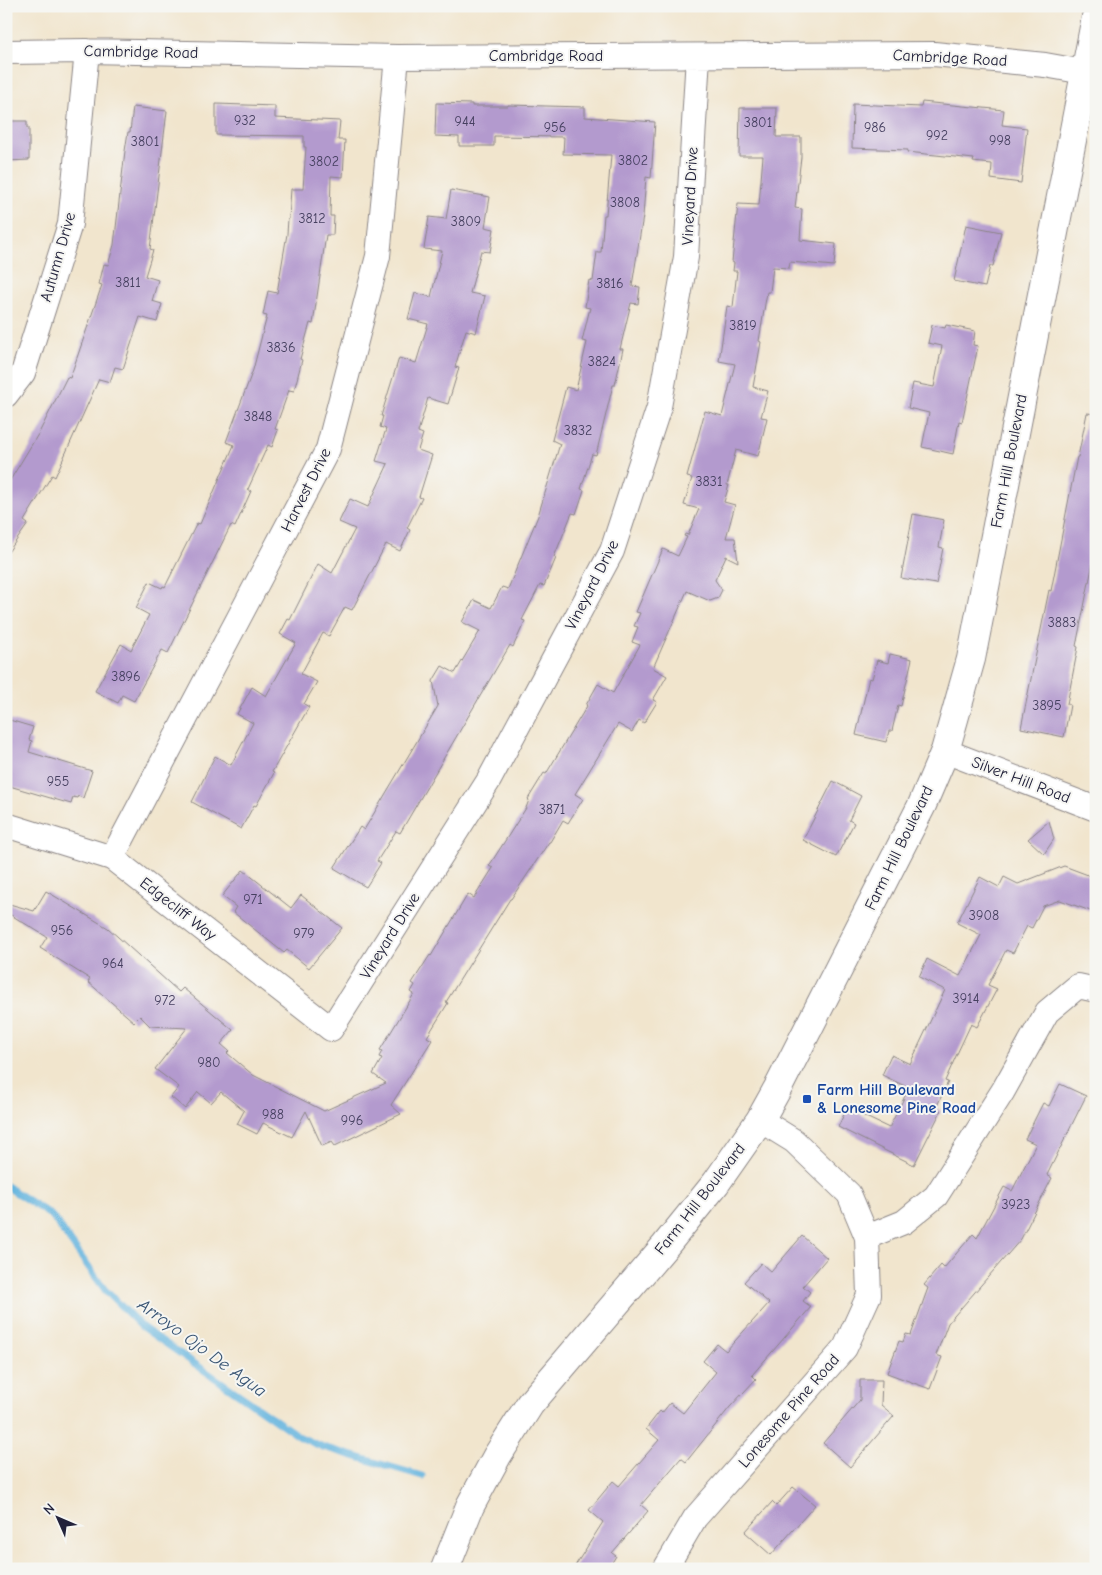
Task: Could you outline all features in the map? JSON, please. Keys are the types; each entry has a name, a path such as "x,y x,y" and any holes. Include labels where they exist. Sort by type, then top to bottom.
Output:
{"main road":[{"name":"Farm Hill Boulevard","path":"444,1569 470,1506 497,1456 530,1404 710,1190 760,1120 918,812 945,751 970,658 1096,17"}],"street":[{"name":"Cambridge Road","path":"6,52 87,51 397,57 934,54 1045,65 1084,72"},
{"name":"Autumn Drive","path":"6,395 23,373 70,224 87,51"},
{"name":"Vineyard Drive","path":"331,1029 489,780 612,551 659,407 686,257 698,56"},
{"name":"Harvest Drive","path":"112,858 328,448 378,256 397,57"},
{"name":"Silver Hill Road","path":"945,751 1096,809"},
{"name":"Edgecliff Way","path":"6,825 112,858 331,1029"},
{"path":"760,1120 794,1141 849,1194 867,1237 904,1222 936,1196 1003,1091 1047,1012 1087,988"},
{"name":"Lonesome Pine Road","path":"665,1569 695,1518 845,1348 869,1295 867,1237"}],"building":[{"path":"922,102 1004,110 1002,125 1027,128 1021,183 991,179 992,164 973,162 974,159 907,152 908,150 852,148 853,104 921,107"},
{"path":"436,103 472,104 472,106 585,107 585,117 655,122 651,178 646,177 643,216 632,286 640,287 638,304 631,303 620,349 623,349 615,385 613,385 596,455 592,454 581,489 584,490 576,514 572,513 544,586 540,585 522,620 525,621 513,647 510,645 400,833 396,831 377,861 381,863 366,887 334,868 360,827 364,830 438,706 433,681 442,666 455,673 480,631 462,622 474,600 491,608 502,587 508,589 538,516 560,444 552,440 566,387 576,390 587,342 582,341 590,308 585,307 589,280 593,281 597,252 601,252 604,215 606,215 611,155 563,154 564,137 494,136 494,146 459,146 459,137 435,136"},
{"path":"216,104 275,106 275,118 340,121 338,140 345,140 343,177 331,176 330,216 334,216 333,235 326,235 313,324 310,323 294,391 289,390 275,429 278,430 272,447 268,445 248,489 251,491 235,527 231,525 168,653 162,650 134,701 122,695 118,703 95,691 121,644 131,650 149,615 136,608 149,582 162,588 163,586 165,587 197,523 200,524 234,445 226,442 253,370 267,316 263,315 268,291 277,293 287,234 291,189 303,189 306,147 304,147 304,136 216,135"},
{"path":"133,107 167,111 150,249 153,250 145,276 158,280 152,301 162,304 157,322 140,317 123,369 115,367 110,382 99,379 55,477 52,475 24,521 28,524 6,555 6,487 40,431 67,377 70,378 102,285 99,284 104,264 108,265 114,245 125,151 128,132 130,132"},
{"path":"740,108 777,108 776,137 801,137 801,157 795,208 802,209 800,240 836,244 834,266 790,262 789,268 773,267 770,292 767,292 753,387 768,391 761,417 767,418 758,456 736,450 724,502 735,505 726,538 735,538 738,562 726,556 715,580 722,590 718,598 710,601 687,591 653,668 667,676 653,700 657,702 644,723 639,720 632,732 618,724 575,794 583,799 568,823 563,820 510,899 446,1002 448,1003 427,1037 432,1040 391,1105 401,1114 335,1146 332,1142 322,1146 306,1111 292,1137 263,1123 257,1134 237,1124 244,1111 221,1092 211,1103 198,1092 185,1109 171,1097 179,1087 155,1069 187,1028 150,1026 140,1016 134,1022 88,982 90,979 40,948 47,937 6,912 6,903 34,911 46,891 108,928 179,992 183,988 233,1030 221,1044 229,1051 227,1053 253,1075 324,1111 386,1083 373,1074 382,1058 379,1057 382,1051 380,1050 414,994 411,992 415,985 412,983 431,956 468,894 474,898 493,868 489,866 526,808 528,799 544,773 546,774 598,684 613,693 640,645 632,642 638,627 634,626 640,613 636,612 663,549 678,556 687,537 684,536 685,534 688,535 699,509 684,505 692,478 687,477 705,411 722,416 735,364 719,361 727,306 733,307 737,271 733,271 734,263 732,262 738,204 759,205 763,156 739,156"},
{"path":"6,121 27,121 27,128 29,128 29,160 6,161"},
{"path":"451,190 490,197 485,227 494,229 490,252 481,251 470,293 485,296 476,333 466,330 455,367 459,368 448,404 428,398 418,432 423,434 418,450 432,455 419,497 422,498 407,528 410,530 400,551 386,544 352,610 345,607 329,636 323,633 301,674 317,682 304,704 309,707 272,772 274,773 256,806 254,805 241,829 192,802 215,756 231,765 253,723 237,714 252,687 266,696 296,643 280,634 288,619 290,620 318,564 332,573 355,529 339,522 350,499 368,507 388,464 376,461 386,429 380,427 383,416 381,416 399,358 416,363 428,324 408,319 415,293 431,297 442,251 424,249 429,217 446,219"},
{"path":"966,225 1001,232 993,266 990,266 985,287 954,281"},
{"path":"932,325 945,328 946,325 975,331 973,345 978,346 962,422 959,421 953,454 922,447 929,413 908,408 913,383 934,387 942,346 928,343"},
{"path":"1087,413 1096,414 1096,548 1076,646 1078,647 1067,704 1070,705 1064,737 1021,728"},
{"path":"913,514 944,520 939,547 943,548 936,584 901,578"},
{"path":"890,654 912,659 901,706 898,705 892,731 889,731 886,742 856,735 869,678 872,679 877,660 888,663"},
{"path":"6,719 33,727 29,740 32,741 29,752 92,771 83,798 73,797 71,804 6,785"},
{"path":"833,781 861,796 849,820 854,823 836,857 803,840"},
{"path":"1049,821 1054,839 1044,854 1028,839"},
{"path":"1064,866 1096,878 1096,913 1060,900 1043,906 1032,928 1027,926 1013,953 1006,950 988,985 997,989 977,1027 971,1024 945,1081 948,1082 936,1108 941,1111 914,1165 838,1127 847,1108 889,1128 909,1088 882,1075 891,1055 910,1064 945,990 919,977 927,959 960,976 981,935 957,923 980,877 999,887 1004,877 1018,884"},
{"path":"243,870 291,908 301,895 342,928 309,968 287,950 284,953 233,912 236,907 222,896"},
{"path":"1060,1084 1086,1096 1047,1175 1052,1178 1021,1239 948,1323 936,1355 942,1357 930,1389 887,1373 899,1341 903,1342 906,1334 911,1335 928,1288 924,1285 941,1265 944,1268 973,1234 977,1238 1004,1187 1012,1191 1036,1144 1025,1139 1043,1103 1049,1106"},
{"path":"802,1236 827,1258 803,1286 810,1292 803,1301 811,1307 752,1375 756,1379 730,1407 686,1462 681,1458 641,1505 648,1511 612,1553 616,1556 608,1569 573,1569 603,1522 589,1510 613,1481 619,1486 659,1440 646,1429 660,1411 662,1413 670,1403 683,1413 716,1372 703,1361 717,1344 726,1351 769,1303 744,1282 761,1263 771,1272"},
{"path":"860,1380 882,1380 881,1405 894,1416 850,1467 823,1443 860,1400"},
{"path":"793,1487 815,1505 771,1555 745,1532 772,1502 776,1506"}],"waterway":[{"name":"Arroyo Ojo De Agua","path":"6,1186 52,1216 105,1290 142,1327 300,1437 323,1447 422,1476"}],"place":[{"name":"Farm Hill Boulevard & Lonesome Pine Road","path":"807,1099"}]}
